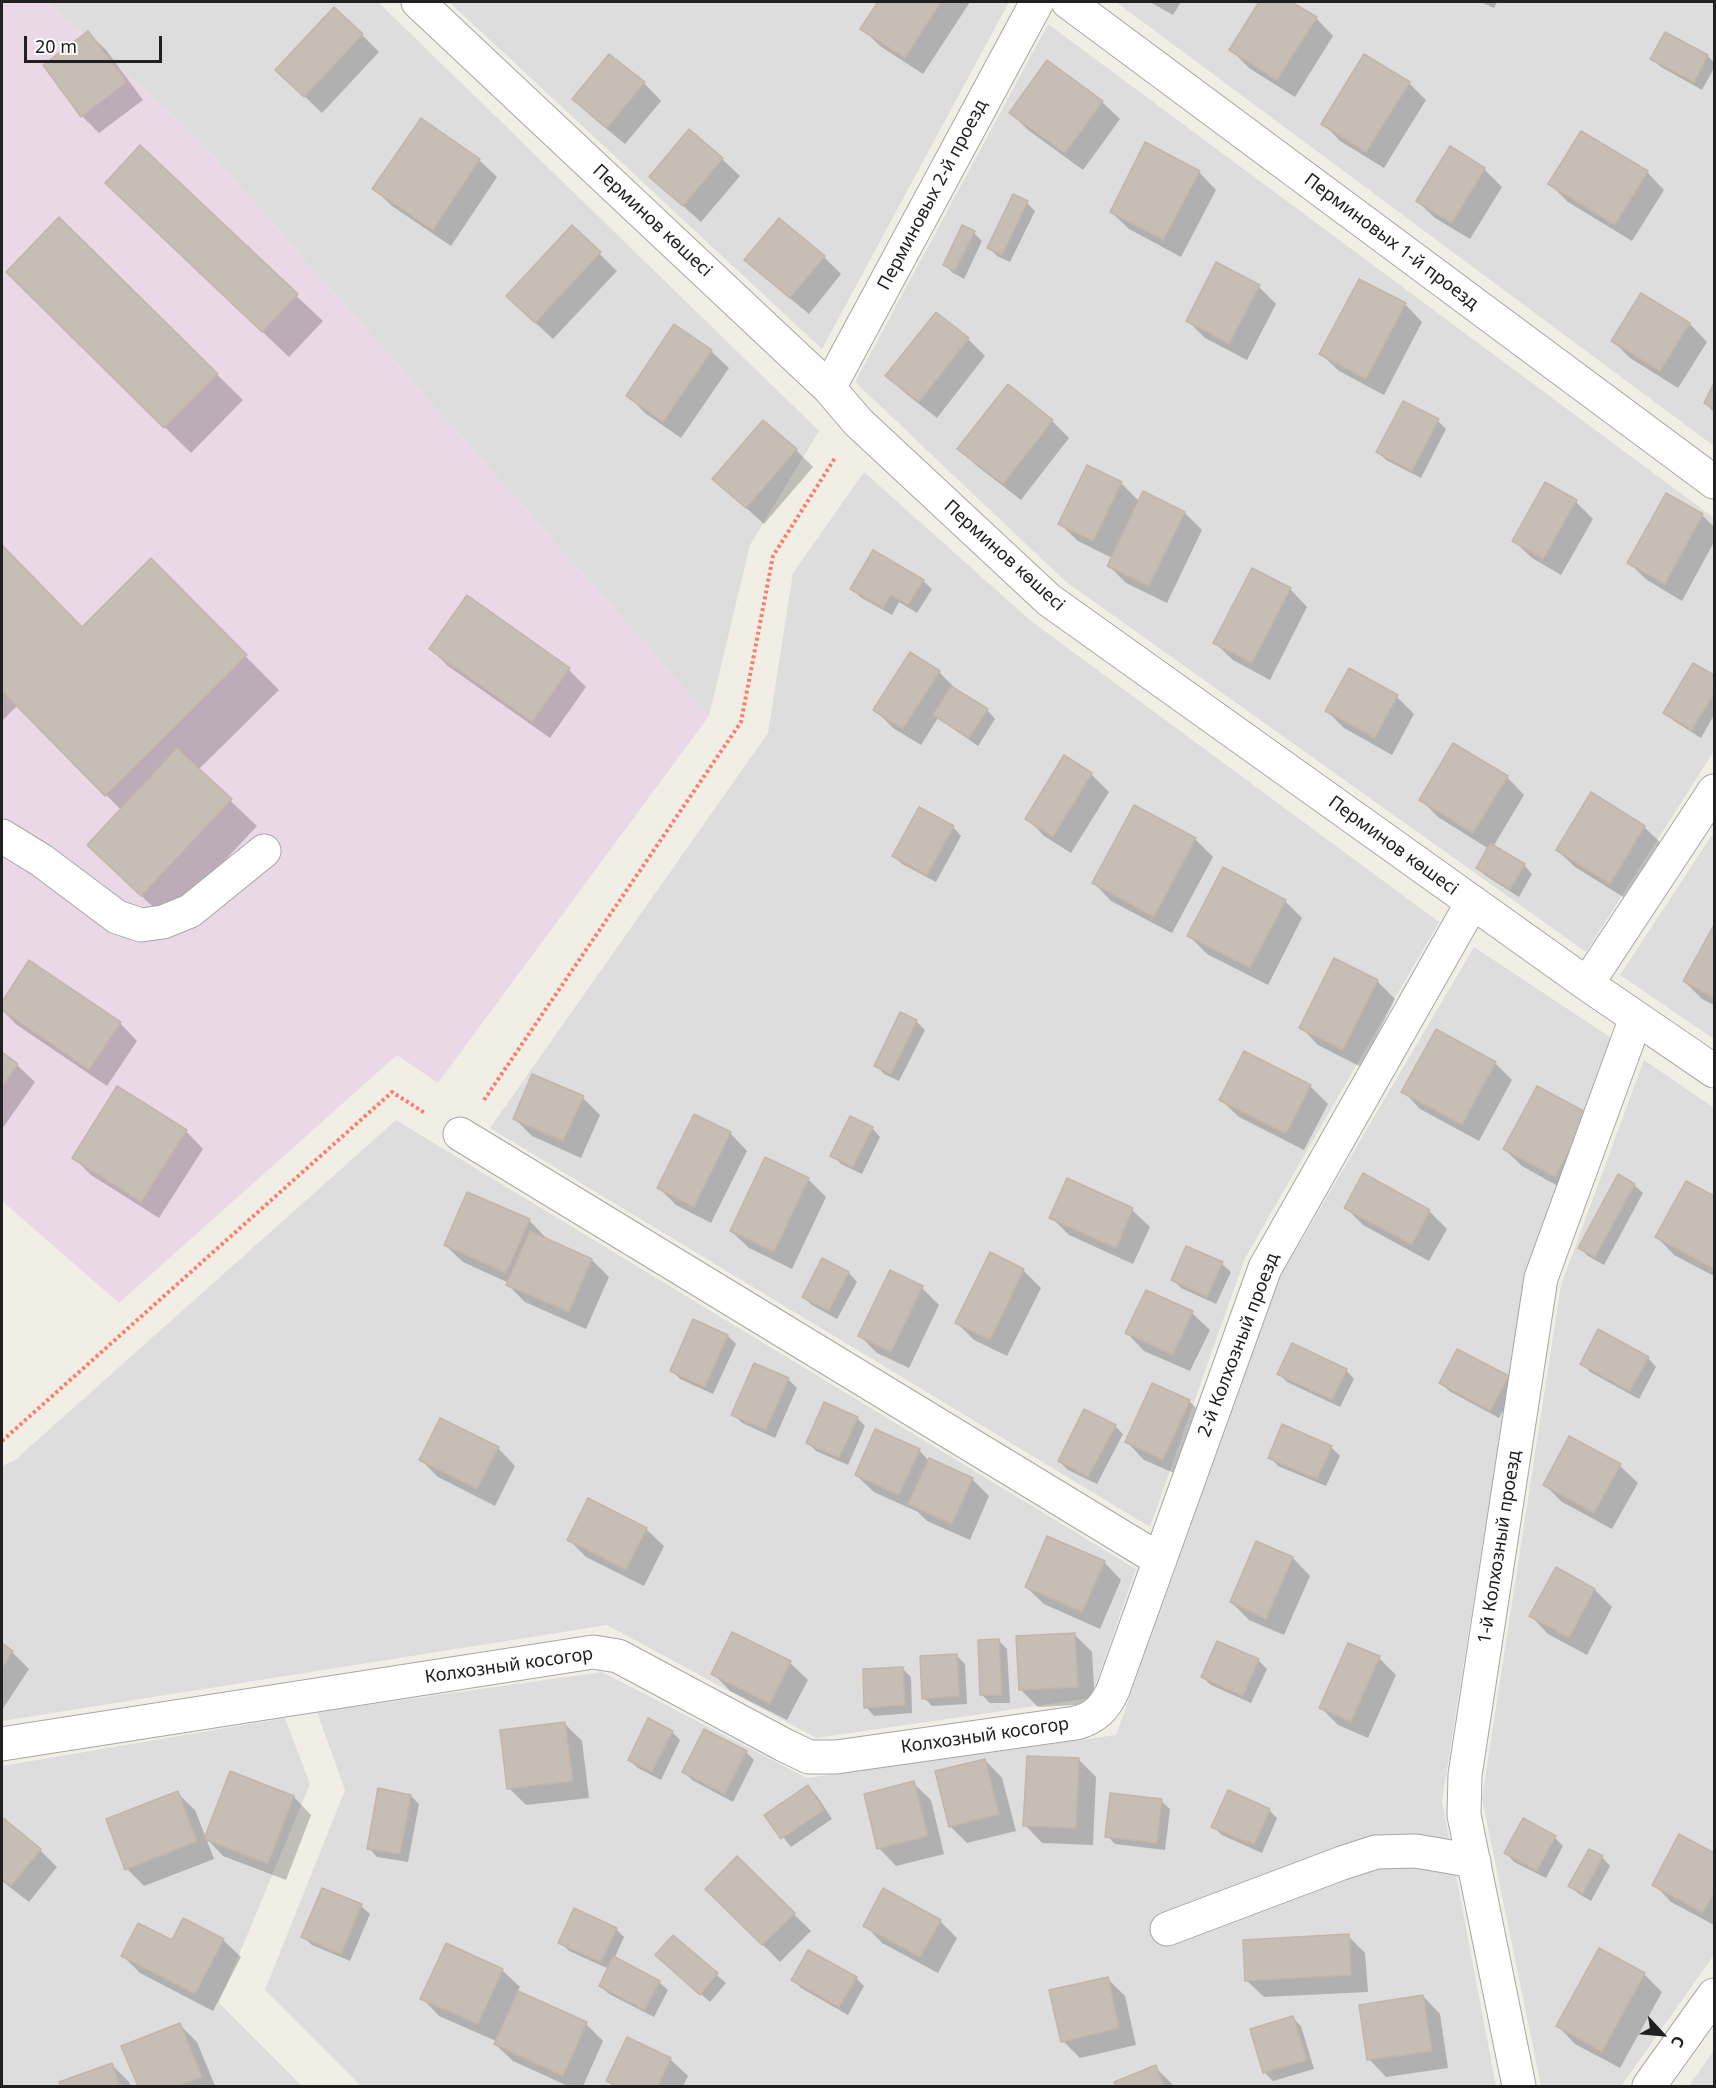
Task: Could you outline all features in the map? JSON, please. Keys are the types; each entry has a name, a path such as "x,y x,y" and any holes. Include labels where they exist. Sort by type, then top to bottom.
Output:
{"street":[{"name":"Перминов көшесі","path":"418,2 829,388 858,422 1049,600 1587,984 1714,1071"},
{"name":"Перминовых 2-й проезд","path":"829,388 1037,2"},
{"name":"Перминовых 1-й проезд","path":"1068,2 1714,482"},
{"path":"1587,984 1714,791"},
{"path":"2,836 41,860 117,917 141,925 163,922 190,911 264,851"},
{"name":"2-й Колхозный проезд","path":"1100,1712 1113,1690 1265,1268 1473,903"},
{"name":"1-й Колхозный проезд","path":"1519,2086 1464,1815 1465,1775 1541,1278 1636,1018"},
{"path":"460,1134 1160,1560"},
{"name":"Колхозный косогор","path":"2,1744 593,1652 606,1653 624,1659 809,1757 836,1757 1076,1723 1100,1712"},
{"path":"1167,1929 1376,1852 1416,1851 1474,1861"},
{"path":"1649,2086 1714,1995"}],"path":[{"path":"2,1441 392,1092 460,1134 741,722 773,556 858,422"}],"shaded area":[{"path":"2,2 47,2 195,136 709,716 438,1083 397,1055 119,1303 2,1201"},
{"path":"47,2 378,2 819,431 750,545 709,716 195,136"},
{"path":"449,2 1009,2 822,349"},
{"path":"1116,2 1714,2 1714,446"},
{"path":"1048,24 1714,518 1714,751 1586,952 1065,581 855,382"},
{"path":"864,472 1031,621 1439,922 1245,1258 1150,1527 490,1128 768,733 793,573"},
{"path":"1714,832 1714,1039 1620,975"},
{"path":"1474,947 1613,1039 1525,1273 1442,1801 1496,2086 361,2086 265,1990 345,1790 317,1712 602,1672 807,1778 1116,1735 1281,1275"},
{"path":"1644,1060 1714,1108 1714,1955 1621,2086 1541,2086 1482,1798 1561,1285"},
{"path":"396,1120 1136,1569 1091,1698 816,1738 607,1625 2,1721 2,1466 15,1460"},
{"path":"285,1718 310,1784 219,2003 302,2086 2,2086 2,1766"},
{"path":"1714,2050 1714,2086 1689,2086"}],"building":[{"path":"878,2 941,2 905,58 860,29"},
{"path":"1259,2 1291,2 1317,17 1277,80 1229,50"},
{"path":"334,7 363,34 304,97 275,70"},
{"path":"88,31 127,82 81,117 43,65"},
{"path":"1665,32 1708,55 1694,82 1650,59"},
{"path":"609,54 645,82 607,128 572,99"},
{"path":"1364,54 1410,82 1366,152 1321,124"},
{"path":"1047,60 1103,101 1065,153 1009,113"},
{"path":"421,118 480,159 433,230 372,189"},
{"path":"689,129 723,158 683,206 649,177"},
{"path":"1581,131 1648,171 1615,225 1548,184"},
{"path":"1145,142 1200,171 1163,240 1110,212"},
{"path":"140,145 298,294 262,332 105,183"},
{"path":"1450,146 1485,168 1452,223 1416,201"},
{"path":"1013,194 1028,201 1002,255 987,248"},
{"path":"59,217 218,374 164,428 6,272"},
{"path":"779,218 825,256 790,298 744,260"},
{"path":"572,225 601,252 535,323 506,296"},
{"path":"962,225 975,231 955,271 943,265"},
{"path":"1216,262 1260,285 1229,344 1186,321"},
{"path":"1359,279 1406,303 1366,379 1319,354"},
{"path":"1641,293 1690,323 1660,371 1611,341"},
{"path":"936,312 969,338 919,402 885,376"},
{"path":"674,324 712,350 663,422 626,396"},
{"path":"1714,383 1714,409 1704,403"},
{"path":"1008,384 1053,420 1003,484 957,449"},
{"path":"1403,401 1439,419 1412,471 1376,452"},
{"path":"763,420 797,449 746,508 712,479"},
{"path":"1087,465 1122,482 1093,541 1058,524"},
{"path":"1545,482 1577,500 1543,559 1512,541"},
{"path":"1143,491 1185,512 1149,586 1107,566"},
{"path":"1666,493 1703,514 1665,584 1627,563"},
{"path":"2,545 82,627 151,558 247,655 105,796 2,691"},
{"path":"873,550 924,580 908,605 891,595 883,608 850,589"},
{"path":"1252,568 1291,588 1252,663 1213,643"},
{"path":"467,595 570,668 532,722 429,649"},
{"path":"910,652 940,671 903,729 873,710"},
{"path":"1693,663 1714,675 1714,693 1692,730 1663,713"},
{"path":"1349,668 1398,695 1375,738 1325,711"},
{"path":"951,686 988,709 969,738 933,715"},
{"path":"1453,743 1508,776 1473,833 1419,800"},
{"path":"177,748 232,799 141,896 87,845"},
{"path":"1064,755 1092,773 1053,837 1025,819"},
{"path":"1591,792 1645,826 1610,884 1556,850"},
{"path":"1134,805 1196,838 1154,917 1092,883"},
{"path":"919,807 954,826 927,875 892,856"},
{"path":"1490,843 1525,864 1510,889 1476,868"},
{"path":"1223,867 1286,900 1250,968 1187,936"},
{"path":"1714,925 1714,998 1683,981"},
{"path":"1334,958 1378,980 1343,1050 1299,1028"},
{"path":"29,960 121,1022 89,1070 2,1010 2,1002"},
{"path":"900,1012 917,1020 891,1074 874,1066"},
{"path":"1436,1029 1496,1062 1462,1125 1401,1092"},
{"path":"1244,1051 1311,1085 1286,1134 1219,1100"},
{"path":"2,1052 18,1064 2,1087"},
{"path":"532,1074 584,1096 563,1141 513,1119"},
{"path":"117,1086 187,1130 141,1202 72,1158"},
{"path":"1537,1086 1589,1114 1555,1177 1503,1149"},
{"path":"694,1114 731,1132 694,1207 657,1188"},
{"path":"850,1116 873,1127 853,1167 830,1156"},
{"path":"765,1157 809,1178 774,1252 730,1231"},
{"path":"1363,1173 1430,1210 1412,1245 1344,1208"},
{"path":"1618,1174 1635,1184 1595,1257 1578,1248"},
{"path":"1067,1178 1133,1208 1116,1248 1049,1218"},
{"path":"1686,1181 1714,1196 1714,1269 1655,1237"},
{"path":"467,1192 530,1219 506,1273 444,1245"},
{"path":"530,1231 592,1259 569,1312 506,1285"},
{"path":"1186,1246 1223,1262 1207,1297 1171,1280"},
{"path":"990,1252 1024,1269 990,1340 955,1323"},
{"path":"822,1258 849,1272 829,1311 802,1297"},
{"path":"890,1270 923,1286 891,1352 858,1336"},
{"path":"1146,1290 1193,1311 1173,1355 1125,1333"},
{"path":"693,1319 728,1335 705,1387 670,1371"},
{"path":"1598,1329 1649,1357 1630,1391 1580,1364"},
{"path":"1292,1343 1347,1369 1332,1400 1277,1374"},
{"path":"1457,1349 1509,1376 1490,1411 1439,1383"},
{"path":"754,1363 789,1378 766,1430 731,1415"},
{"path":"1152,1383 1190,1400 1163,1460 1125,1442"},
{"path":"824,1402 858,1417 839,1458 806,1443"},
{"path":"1084,1409 1116,1425 1088,1477 1058,1461"},
{"path":"440,1418 499,1447 477,1489 419,1460"},
{"path":"1282,1424 1332,1446 1317,1479 1268,1458"},
{"path":"875,1429 920,1449 899,1495 855,1475"},
{"path":"1569,1436 1621,1464 1594,1513 1543,1485"},
{"path":"929,1458 973,1478 952,1524 908,1504"},
{"path":"588,1498 647,1528 626,1570 567,1540"},
{"path":"1047,1536 1105,1561 1082,1612 1025,1587"},
{"path":"1256,1541 1293,1557 1266,1619 1230,1602"},
{"path":"1556,1567 1595,1589 1569,1638 1529,1616"},
{"path":"732,1632 791,1661 770,1704 711,1674"},
{"path":"1075,1633 1078,1687 1019,1690 1016,1636"},
{"path":"999,1639 1002,1695 980,1695 978,1640"},
{"path":"1217,1641 1259,1659 1243,1696 1201,1677"},
{"path":"2,1643 13,1651 2,1668"},
{"path":"1348,1643 1380,1656 1351,1722 1319,1708"},
{"path":"957,1654 959,1696 922,1699 920,1656"},
{"path":"903,1667 905,1705 864,1708 863,1669"},
{"path":"648,1718 673,1731 652,1772 628,1760"},
{"path":"565,1722 573,1781 507,1789 500,1730"},
{"path":"704,1729 747,1751 725,1794 682,1772"},
{"path":"1027,1756 1079,1758 1076,1828 1023,1826"},
{"path":"985,1759 999,1814 949,1827 935,1771"},
{"path":"230,1771 294,1796 268,1864 204,1839"},
{"path":"914,1781 928,1836 877,1849 864,1794"},
{"path":"808,1785 824,1810 781,1839 764,1815"},
{"path":"378,1788 411,1795 400,1854 367,1849"},
{"path":"1228,1790 1270,1809 1254,1845 1211,1827"},
{"path":"178,1791 197,1841 125,1870 106,1819"},
{"path":"1110,1793 1162,1799 1157,1843 1105,1837"},
{"path":"2,1817 41,1849 11,1886 2,1879"},
{"path":"1523,1818 1556,1836 1537,1871 1504,1853"},
{"path":"1679,1834 1714,1853 1714,1892 1703,1913 1652,1885"},
{"path":"1589,1849 1603,1856 1583,1894 1568,1886"},
{"path":"737,1856 795,1913 762,1945 705,1889"},
{"path":"322,1888 362,1904 341,1954 301,1937"},
{"path":"883,1888 941,1920 920,1957 863,1926"},
{"path":"574,1908 617,1928 601,1962 558,1943"},
{"path":"183,1918 224,1939 195,1994 121,1956 138,1923 172,1940"},
{"path":"1349,1934 1351,1975 1245,1981 1243,1940"},
{"path":"673,1935 718,1973 700,1995 655,1955"},
{"path":"446,1943 503,1969 478,2024 420,1999"},
{"path":"1599,1948 1645,1973 1602,2052 1556,2026"},
{"path":"808,1950 857,1977 839,2007 791,1980"},
{"path":"613,1956 660,1981 645,2010 599,1986"},
{"path":"1108,1977 1119,2028 1061,2042 1049,1990"},
{"path":"518,1991 587,2022 563,2076 494,2044"},
{"path":"1423,1995 1432,2051 1367,2060 1359,2005"},
{"path":"1293,2016 1307,2060 1263,2073 1250,2029"},
{"path":"180,2023 202,2077 179,2086 138,2086 121,2046"},
{"path":"627,2037 671,2058 658,2086 617,2086 606,2081"},
{"path":"112,2063 120,2086 61,2086 59,2082"},
{"path":"1156,2065 1164,2086 1116,2086 1114,2082"}]}
